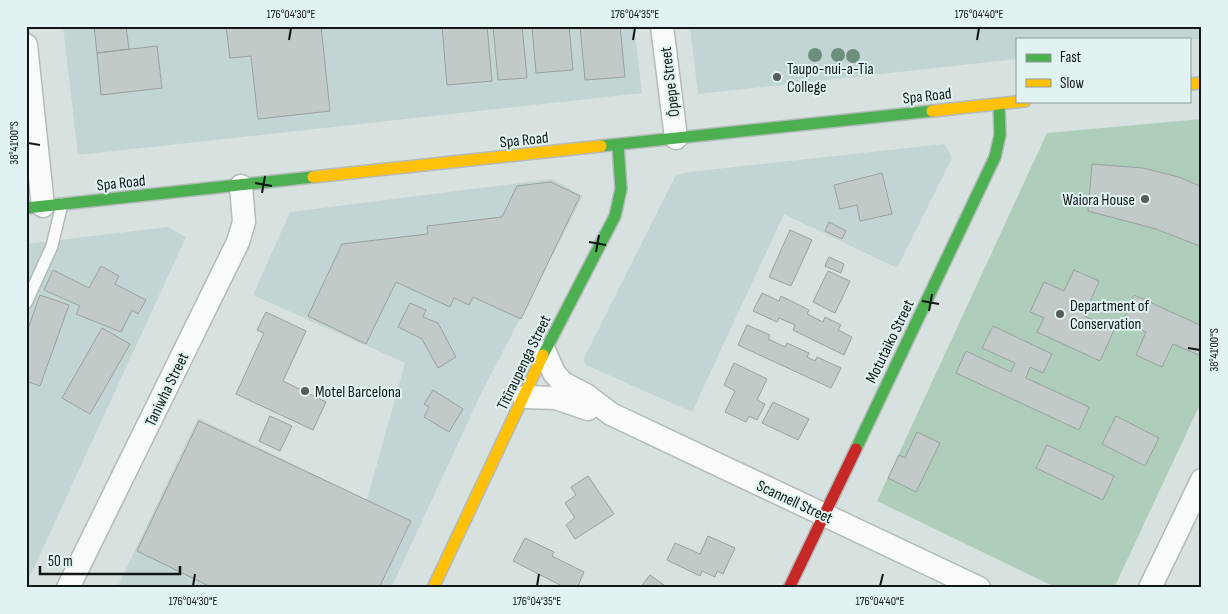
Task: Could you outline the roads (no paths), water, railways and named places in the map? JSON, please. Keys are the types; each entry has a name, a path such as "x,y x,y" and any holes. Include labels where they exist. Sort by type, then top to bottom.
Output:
{"main road":[{"name":"Spa Road","path":"44,206 1016,102"},
{"name":"Motutaiko Street","path":"789,588 995,157 1000,135 999,104"},
{"name":"Tītīraupenga Street","path":"433,588 545,352 615,216 621,189 618,145"}],"street":[{"name":"Ōpepe Street","path":"662,26 676,138"},
{"path":"26,45 44,206"},
{"name":"Taniwha Street","path":"68,588 238,242 244,222 241,186"},
{"name":"Scannell Street","path":"545,352 554,373 563,383 586,395 611,414 979,588"},
{"name":"Scannell Street","path":"524,397 556,398 581,408 611,414"},
{"path":"1150,588 1202,480"}],"lane":[{"path":"26,302 52,246 44,206"}],"place":[{"name":"Taupo-nui-a-Tia College","path":"777,77"},
{"name":"Waiora House","path":"1145,199"},
{"name":"Department of Conservation","path":"1060,314"},
{"name":"Motel Barcelona","path":"305,391"}]}
